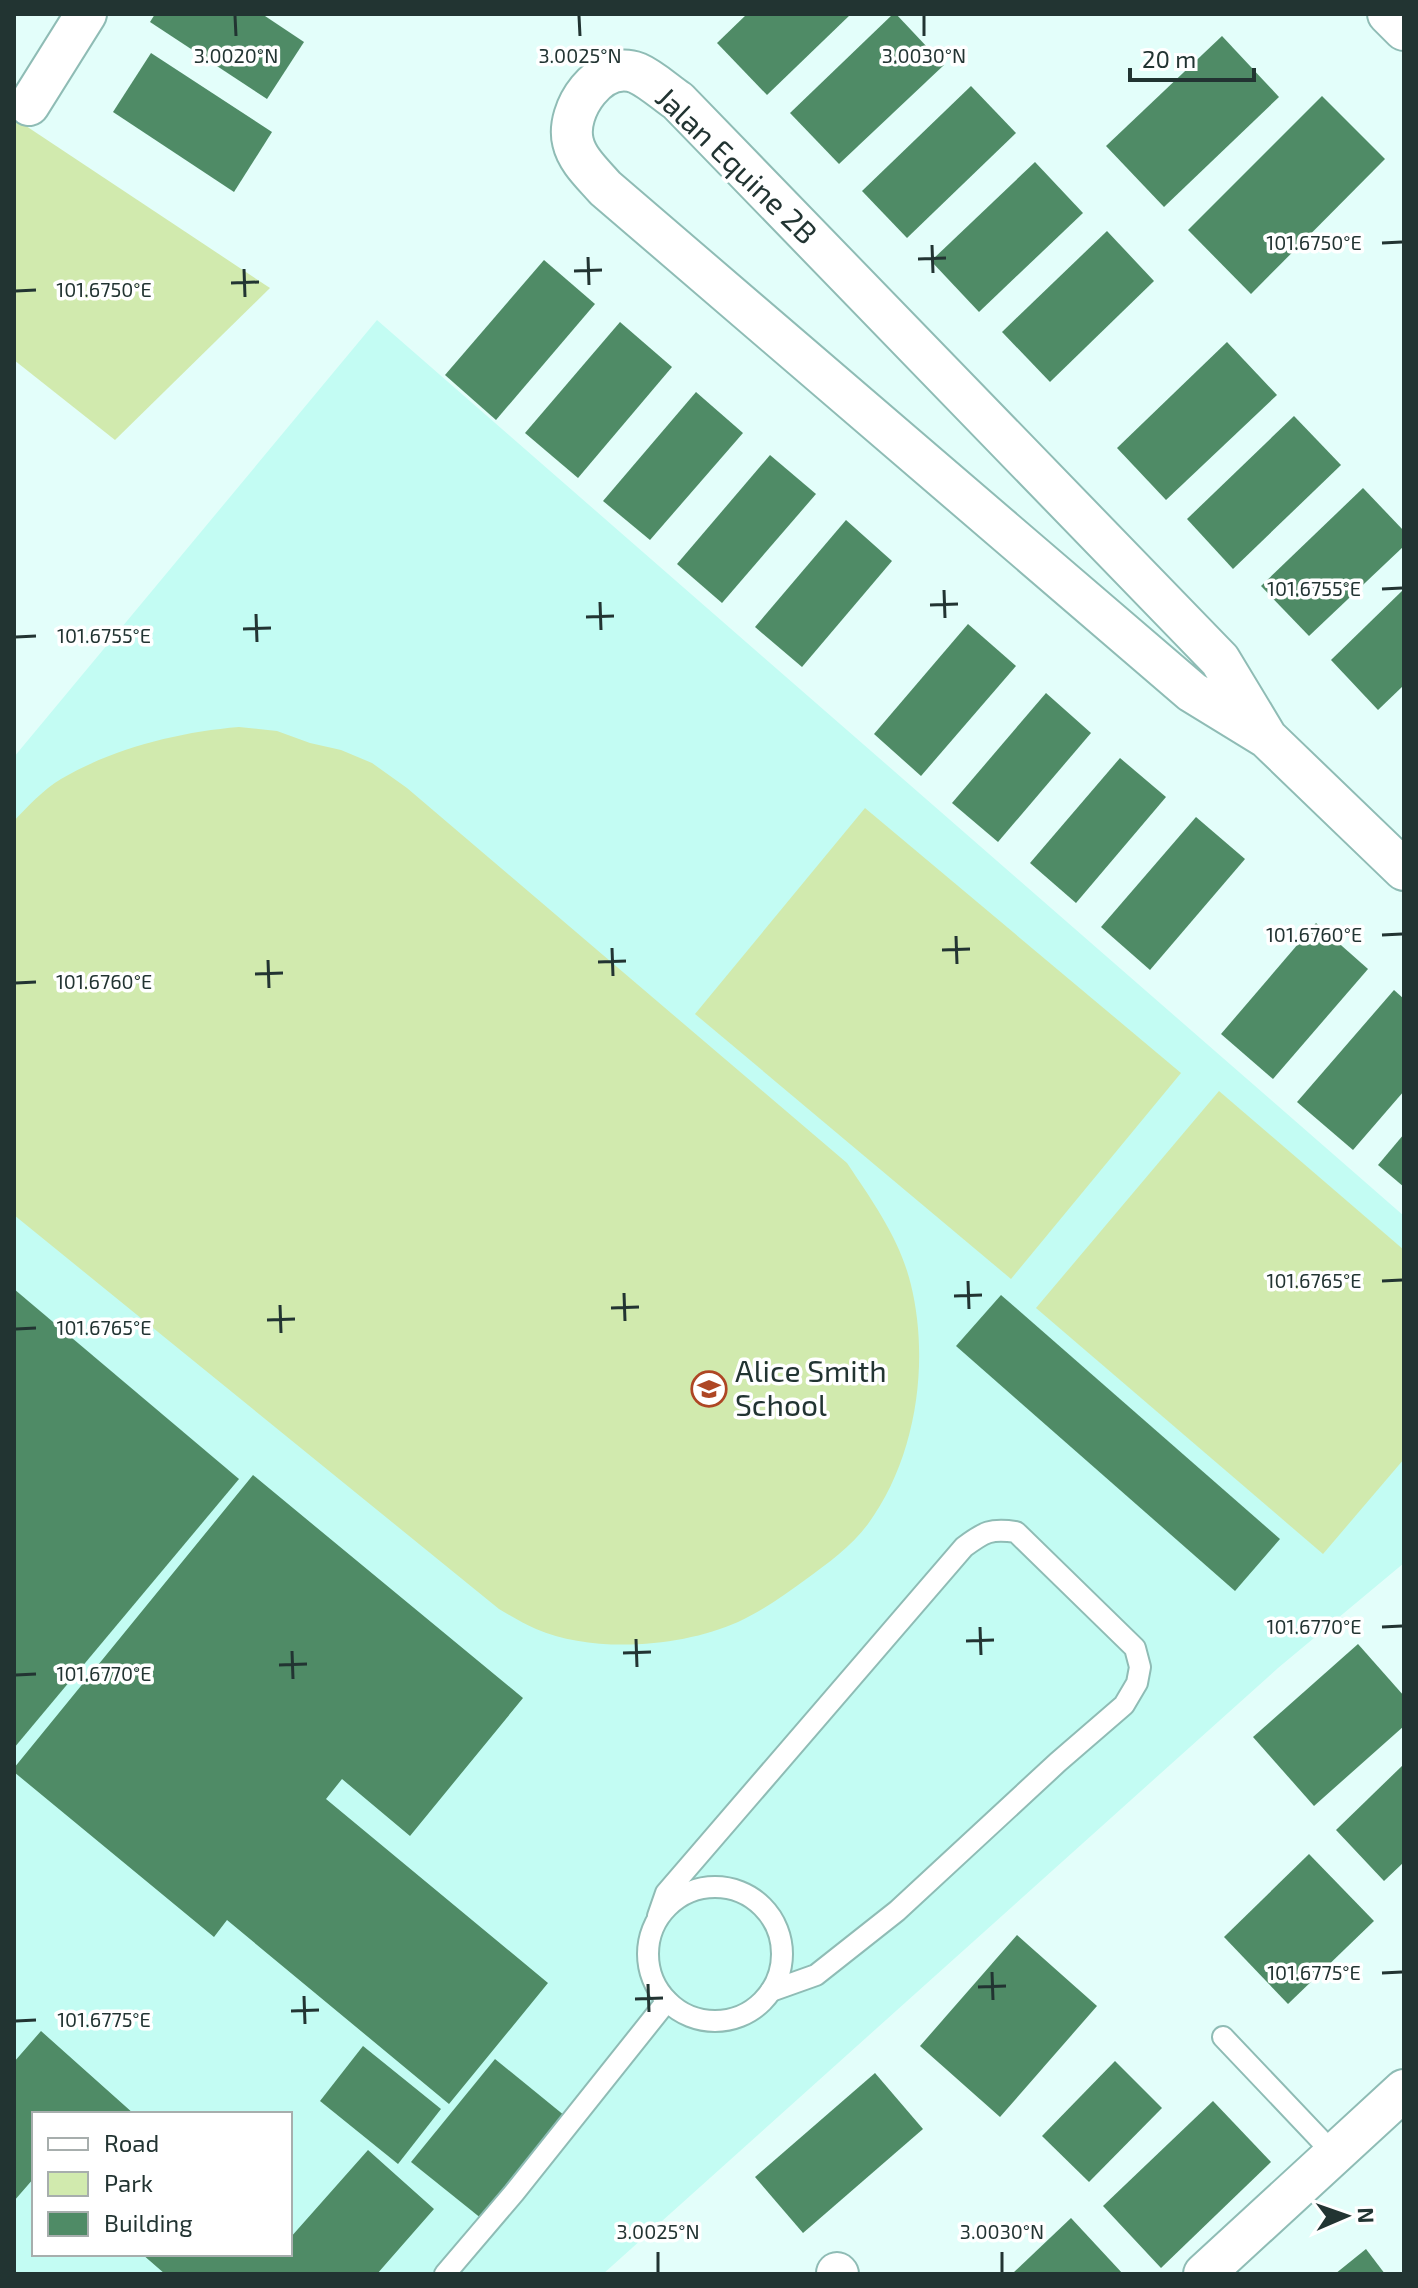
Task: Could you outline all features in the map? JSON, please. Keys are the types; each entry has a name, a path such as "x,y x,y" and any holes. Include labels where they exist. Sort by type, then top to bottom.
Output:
{"street":[{"path":"29,105 86,14"},
{"path":"1388,14 1404,30"},
{"name":"Jalan Equine 2B","path":"1267,738 1220,660 678,101 636,72 605,76 582,96 571,122 573,144 581,160 605,188 1192,692 1267,738 1404,870"},
{"path":"1204,2274 1404,2090"}],"lane":[{"path":"658,1916 677,1896 701,1887 728,1886 752,1897 771,1915 782,1940 781,1967 771,1991 752,2010 728,2021 701,2021 677,2011 658,1991 648,1967 648,1940 666,1893 964,1547 979,1535 996,1529 1016,1532 1135,1648 1140,1667 1137,1683 1124,1705 897,1911 816,1975 771,1991"},
{"path":"445,2274 667,2001"},
{"path":"1223,2037 1334,2154"}],"shaded area":[{"name":"Alice Smith School","path":"377,320 1404,1216 1404,1563 1278,1668 603,2274 14,2274 14,757"}],"green space":[{"path":"14,118 270,288 115,440 14,360"},
{"path":"239,727 277,731 341,750 372,763 407,788 847,1163 885,1221 906,1268 917,1315 918,1378 908,1440 898,1470 868,1524 831,1561 764,1608 716,1631 665,1642 638,1644 584,1642 559,1637 522,1622 499,1609 14,1215 14,821 54,783 103,758 170,737"},
{"path":"865,808 1181,1073 1011,1279 695,1014"},
{"path":"1219,1091 1404,1250 1404,1459 1323,1554 1036,1308"}],"building":[{"path":"155,14 262,14 304,42 267,99 150,22"},
{"path":"747,14 851,14 767,95 717,43"},
{"path":"893,14 944,65 839,164 790,113"},
{"path":"1222,36 1279,97 1164,207 1106,146"},
{"path":"151,53 272,132 234,192 113,112"},
{"path":"971,86 1016,133 907,238 862,191"},
{"path":"1322,96 1385,159 1251,294 1188,230"},
{"path":"1035,162 1083,213 979,312 931,261"},
{"path":"1107,231 1154,281 1050,382 1002,332"},
{"path":"544,260 595,304 496,420 445,375"},
{"path":"620,322 672,367 578,478 525,433"},
{"path":"1227,342 1277,395 1166,500 1117,448"},
{"path":"696,392 743,433 650,540 603,501"},
{"path":"1294,416 1341,465 1233,569 1187,519"},
{"path":"770,455 816,494 722,603 677,564"},
{"path":"1363,488 1404,531 1404,546 1309,636 1261,586"},
{"path":"846,520 892,561 802,667 755,627"},
{"path":"1404,589 1404,685 1378,710 1331,660"},
{"path":"968,624 1016,666 921,776 874,734"},
{"path":"1046,693 1091,733 998,842 952,803"},
{"path":"1120,758 1166,797 1076,903 1030,863"},
{"path":"1196,817 1245,859 1150,970 1101,927"},
{"path":"1316,923 1368,969 1273,1079 1221,1034"},
{"path":"1394,990 1404,999 1404,1091 1353,1150 1297,1102"},
{"path":"1404,1134 1404,1187 1378,1165"},
{"path":"14,1289 239,1479 14,1748"},
{"path":"1001,1295 1280,1539 1235,1591 956,1346"},
{"path":"253,1475 523,1698 410,1836 342,1779 326,1799 548,1983 449,2104 227,1920 214,1937 14,1772 14,1768"},
{"path":"1358,1644 1404,1696 1404,1726 1314,1806 1253,1737"},
{"path":"1404,1764 1404,1862 1384,1881 1336,1830"},
{"path":"1309,1854 1374,1921 1288,2004 1224,1937"},
{"path":"1017,1935 1097,2006 1000,2117 920,2046"},
{"path":"41,2031 132,2112 32,2112 32,2180 14,2201 14,2062"},
{"path":"363,2046 441,2109 398,2164 320,2101"},
{"path":"495,2059 565,2116 482,2219 411,2162"},
{"path":"1115,2061 1162,2108 1089,2182 1042,2136"},
{"path":"875,2073 923,2129 803,2233 755,2177"},
{"path":"1213,2101 1271,2162 1161,2268 1103,2206"},
{"path":"368,2150 434,2209 377,2274 165,2274 144,2256 292,2256 292,2236"},
{"path":"1071,2218 1123,2274 1012,2274"},
{"path":"1366,2249 1385,2274 1335,2274"}],"place":[{"name":"Alice Smith School","path":"709,1389"}]}
